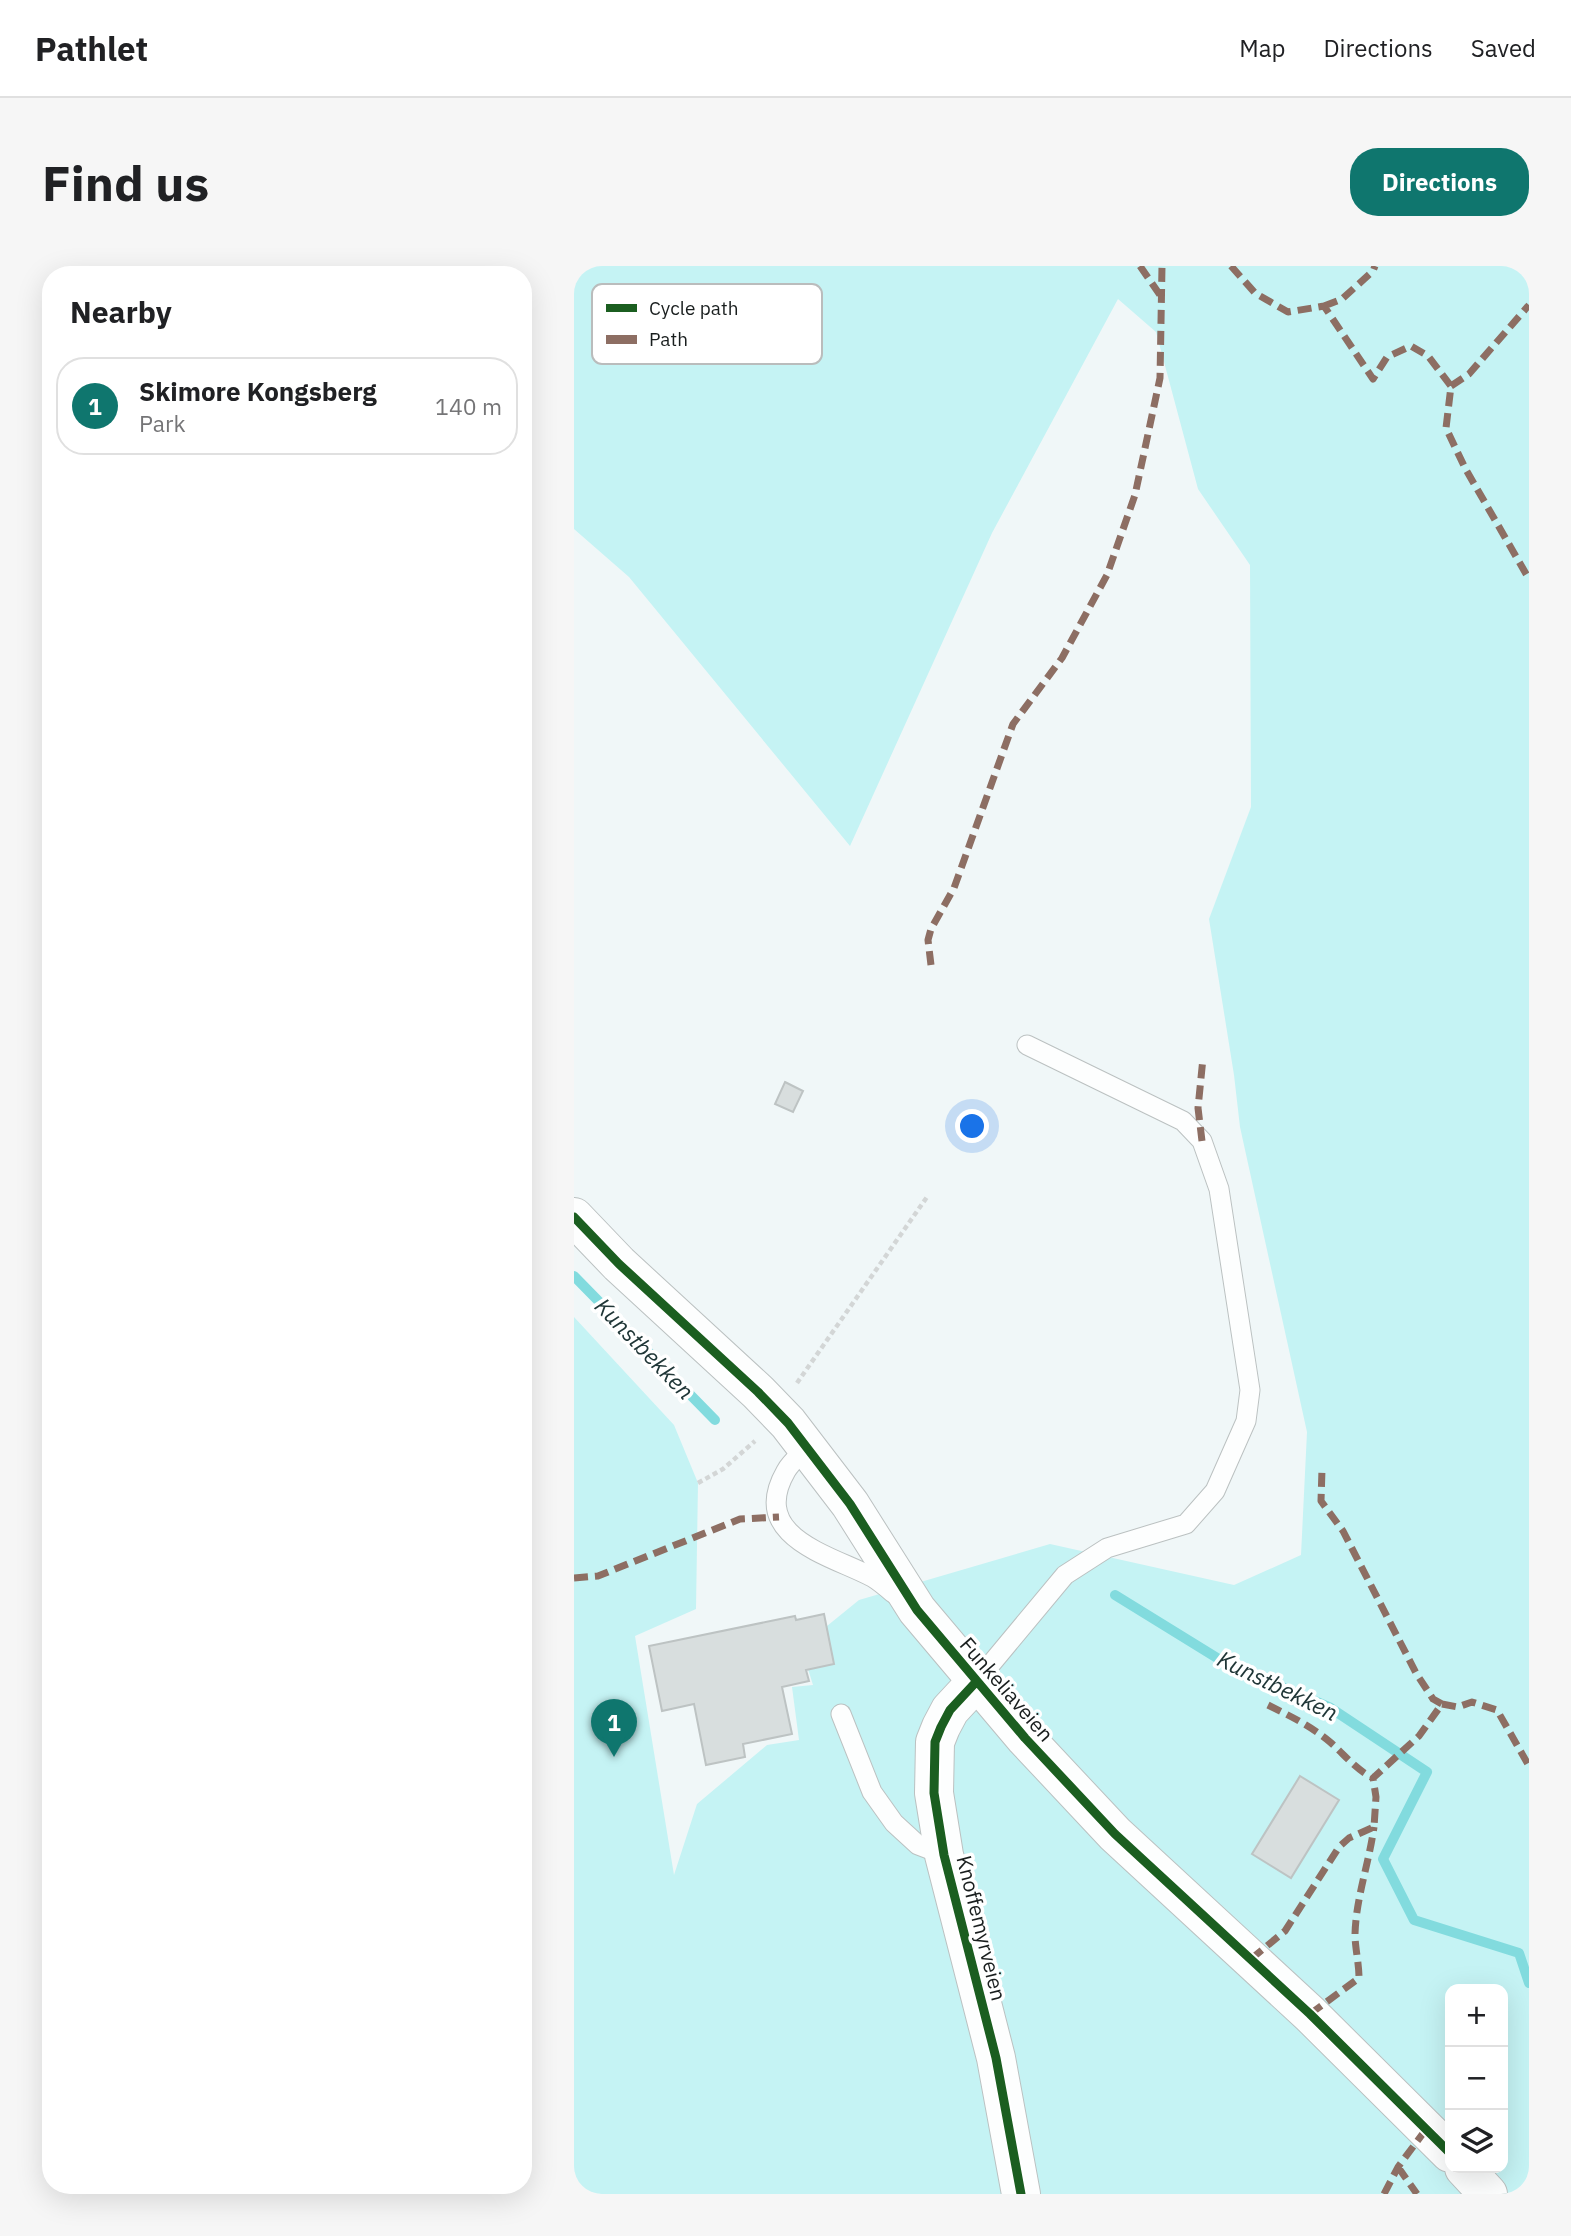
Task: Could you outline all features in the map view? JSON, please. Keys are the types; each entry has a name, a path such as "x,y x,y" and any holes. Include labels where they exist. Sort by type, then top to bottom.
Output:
{"street":[{"name":"Funkeliaveien","path":"574,1217 619,1264 776,1411 807,1446 850,1504 917,1610 976,1682 1115,1833 1310,2014 1445,2148"},
{"name":"Knoffemyrveien","path":"976,1682 950,1710 935,1742 934,1793 944,1856 996,2058 1021,2194"},
{"path":"1469,2173 1488,2194"}],"lane":[{"path":"976,1682 1065,1574 1107,1548 1186,1524 1215,1491 1246,1421 1250,1390 1219,1189 1202,1142 1183,1121 1027,1045"},
{"path":"807,1446 787,1469 778,1492 779,1517 792,1535 811,1550 874,1578 917,1610"},
{"path":"841,1714 872,1792 894,1823 918,1846 944,1856"}],"path":[{"path":"698,1483 723,1469 752,1444 927,1197"}],"shaded area":[{"path":"574,266 1529,266 1529,2194 574,2194 574,1317 674,1425 698,1483 696,1609 635,1636 674,1875 697,1804 767,1745 799,1740 792,1687 813,1685 803,1653 811,1639 859,1600 1050,1544 1234,1585 1301,1555 1307,1432 1240,1127 1209,919 1251,807 1250,565 1198,489 1156,332 1118,299 992,533 850,846 629,577 574,529"}],"building":[{"path":"785,1082 803,1091 793,1112 775,1104"},
{"path":"824,1614 834,1664 806,1670 809,1681 782,1687 792,1734 743,1744 745,1757 706,1765 694,1704 662,1711 649,1646 795,1616 796,1620"},
{"path":"1300,1776 1339,1800 1291,1878 1252,1854"}],"waterway":[{"name":"Kunstbekken","path":"574,1276 715,1420"},
{"name":"Kunstbekken","path":"1115,1595 1222,1661 1329,1707 1427,1772 1383,1859 1414,1920 1519,1953 1529,1983"}],"marked path":[{"path":"1140,266 1162,298"},
{"path":"931,965 928,940 931,929 954,888 1013,724 1062,658 1107,575 1135,495 1160,378 1162,266"},
{"path":"1231,266 1255,293 1288,312 1324,306 1373,379 1387,357 1411,346 1428,356 1451,386 1446,428 1465,468 1529,579"},
{"path":"1324,306 1342,299 1373,271 1375,266"},
{"path":"1451,386 1469,374 1529,305"},
{"path":"1202,1141 1198,1108 1203,1058"},
{"path":"1251,1959 1285,1931 1339,1847 1349,1838 1374,1827 1376,1797 1373,1778 1419,1736 1442,1704 1433,1699 1416,1673 1343,1531 1321,1501 1322,1469"},
{"path":"574,1578 598,1576 740,1519 779,1517"},
{"path":"1442,1704 1458,1707 1472,1702 1497,1710 1529,1766"},
{"path":"1268,1705 1315,1731 1373,1778"},
{"path":"1310,2014 1359,1978 1356,1921 1374,1827"},
{"path":"1384,2194 1398,2167 1427,2128"},
{"path":"1398,2167 1417,2194"}],"cycle path":[{"path":"574,1217 619,1264 788,1423 850,1504 917,1610 1025,1738 1115,1834 1310,2014 1445,2148"},
{"path":"976,1682 950,1710 935,1742 934,1793 944,1855 996,2058 1021,2194"}],"place":[{"name":"Skimore Kongsberg","path":"614,1757"}]}
